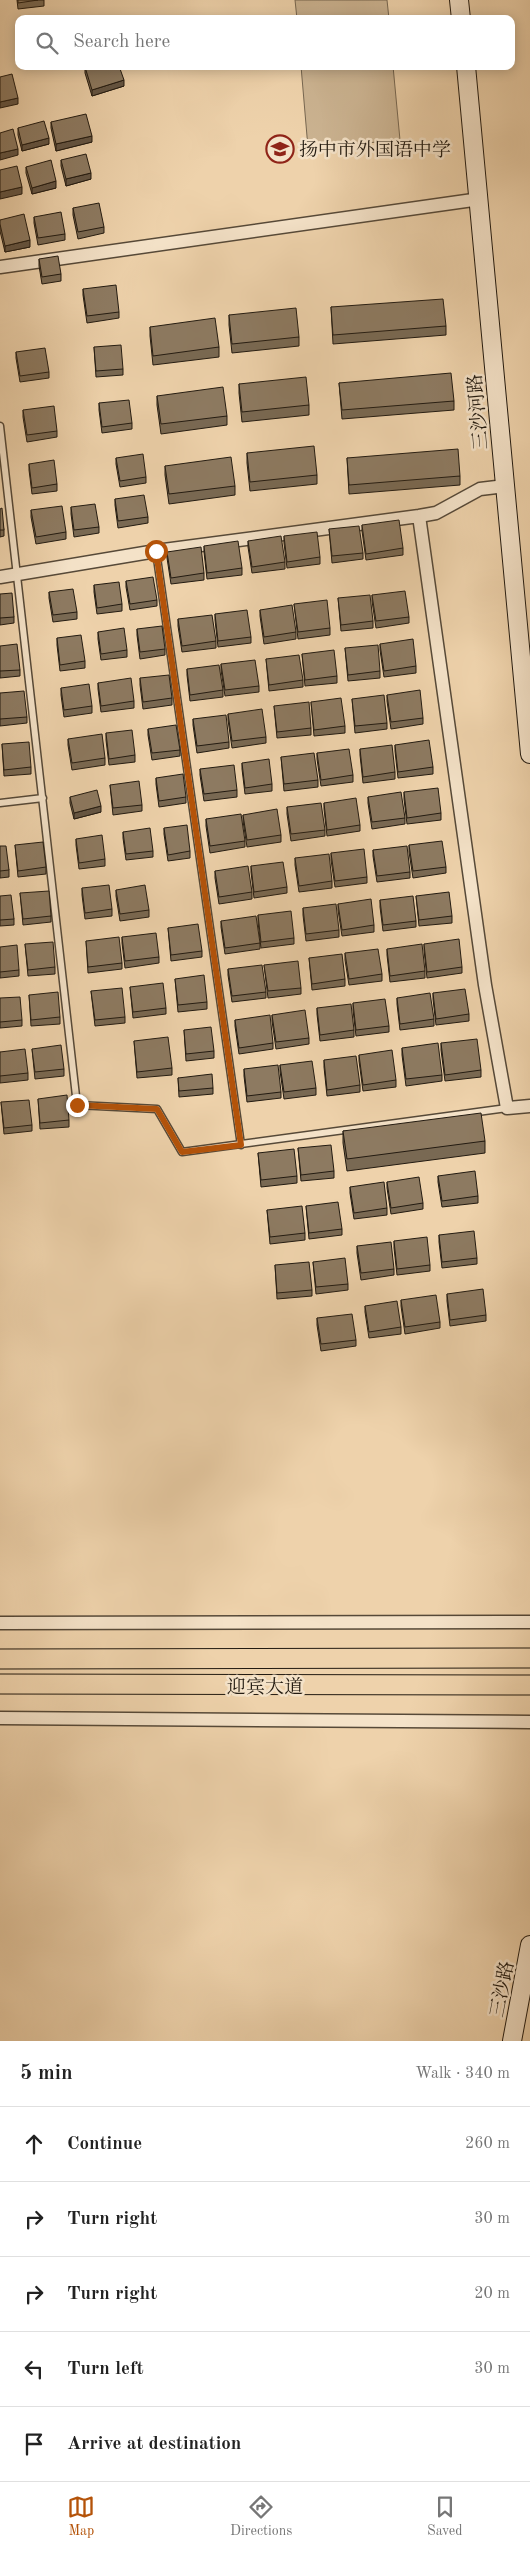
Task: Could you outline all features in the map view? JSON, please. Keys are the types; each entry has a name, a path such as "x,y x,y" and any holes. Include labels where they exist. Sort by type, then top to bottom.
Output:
{"main road":[{"name":"迎宾大道","path":"0,1659 286,1660 530,1658"},
{"path":"286,1660 286,1686"},
{"name":"迎宾大道","path":"0,1684 530,1685"}],"street":[{"path":"459,0 461,15"},
{"name":"三沙河路","path":"466,70 480,198 530,754"},
{"path":"0,267 480,198"},
{"path":"0,577 156,551 419,516 436,512 480,489 505,486"},
{"path":"419,516 485,985 508,1108 530,1106"},
{"path":"0,1623 530,1622"},
{"path":"0,1718 530,1722"},
{"name":"三沙路","path":"512,2041 530,1945"}],"lane":[{"path":"0,426 77,1105 157,1109 182,1152 508,1108"},
{"path":"156,551 241,1145"},
{"path":"0,803 43,798"}],"shaded area":[{"path":"295,0 387,0 389,15 297,15"},
{"path":"301,70 393,70 400,140 308,148"}],"building":[{"path":"18,0 38,0 18,3"},
{"path":"86,70 120,70 124,80 92,90"},
{"path":"12,74 18,98 0,102 0,77"},
{"path":"86,114 92,136 56,144 51,122"},
{"path":"44,121 49,138 22,145 18,128"},
{"path":"13,129 18,149 0,153 0,133"},
{"path":"86,154 91,173 66,179 61,160"},
{"path":"51,160 56,181 32,188 26,167"},
{"path":"17,166 22,187 0,192 0,170"},
{"path":"99,203 104,227 78,232 73,208"},
{"path":"61,212 65,234 38,238 34,217"},
{"path":"24,214 30,240 5,246 0,220"},
{"path":"58,256 61,274 42,277 39,259"},
{"path":"116,285 119,312 87,316 83,289"},
{"path":"443,299 446,326 333,335 331,307"},
{"path":"296,308 299,337 232,344 229,315"},
{"path":"215,318 219,347 153,356 150,327"},
{"path":"121,345 123,369 96,371 94,347"},
{"path":"45,348 49,372 20,376 16,352"},
{"path":"451,373 454,401 342,410 339,383"},
{"path":"306,377 309,405 242,412 239,384"},
{"path":"223,387 227,416 161,424 157,396"},
{"path":"129,400 132,423 102,427 99,403"},
{"path":"54,406 57,431 27,435 23,410"},
{"path":"314,446 317,475 250,482 247,453"},
{"path":"458,449 460,476 349,485 347,458"},
{"path":"143,454 146,477 120,481 116,458"},
{"path":"231,457 235,486 169,494 165,466"},
{"path":"54,460 57,484 32,488 29,464"},
{"path":"144,495 148,517 118,521 115,499"},
{"path":"95,504 99,527 74,530 71,507"},
{"path":"62,506 66,532 36,537 31,510"},
{"path":"2,508 4,530 0,530 0,509"},
{"path":"399,520 403,548 366,554 362,525"},
{"path":"359,526 363,553 332,556 329,529"},
{"path":"317,532 320,557 287,562 284,536"},
{"path":"281,536 285,562 252,567 248,541"},
{"path":"238,541 242,568 207,573 204,546"},
{"path":"201,547 204,573 171,578 167,552"},
{"path":"153,577 157,600 130,604 126,581"},
{"path":"119,582 122,604 97,608 94,585"},
{"path":"73,589 77,612 53,615 49,592"},
{"path":"405,591 409,617 376,621 372,595"},
{"path":"12,593 14,617 0,618 0,594"},
{"path":"370,595 373,621 341,625 338,598"},
{"path":"327,600 330,628 298,632 294,604"},
{"path":"292,605 296,632 264,637 260,610"},
{"path":"247,610 251,637 218,641 215,614"},
{"path":"212,615 216,641 182,646 178,619"},
{"path":"162,626 165,649 140,652 137,629"},
{"path":"124,628 127,650 101,654 98,632"},
{"path":"81,635 85,661 60,665 57,638"},
{"path":"413,639 416,666 384,671 380,644"},
{"path":"17,644 20,670 0,671 0,646"},
{"path":"378,645 380,671 348,675 345,648"},
{"path":"334,650 337,676 305,680 302,654"},
{"path":"299,655 303,680 269,685 266,659"},
{"path":"255,660 259,686 225,690 221,664"},
{"path":"219,665 223,690 190,695 187,669"},
{"path":"169,675 172,698 143,702 140,678"},
{"path":"131,678 134,701 101,706 98,683"},
{"path":"89,684 92,706 64,710 61,688"},
{"path":"420,690 423,718 391,722 387,695"},
{"path":"24,691 27,717 0,719 0,693"},
{"path":"384,695 387,723 355,726 352,699"},
{"path":"341,698 345,726 314,730 311,702"},
{"path":"309,702 311,728 277,732 274,706"},
{"path":"262,709 266,737 232,741 228,714"},
{"path":"226,715 229,742 197,746 193,719"},
{"path":"176,725 180,750 152,753 148,729"},
{"path":"132,730 135,755 109,759 106,733"},
{"path":"102,734 105,758 72,763 68,739"},
{"path":"429,740 433,767 398,772 395,745"},
{"path":"29,742 31,767 4,770 2,744"},
{"path":"392,745 395,772 363,777 360,749"},
{"path":"349,749 353,775 321,780 317,753"},
{"path":"314,753 318,780 284,784 281,757"},
{"path":"269,759 272,784 245,788 242,763"},
{"path":"234,765 237,790 204,794 200,769"},
{"path":"183,774 186,797 159,801 156,778"},
{"path":"139,781 142,805 113,808 110,785"},
{"path":"438,788 441,813 407,818 404,792"},
{"path":"97,790 101,806 74,813 70,797"},
{"path":"401,792 405,818 372,822 368,797"},
{"path":"356,798 360,825 327,830 324,803"},
{"path":"321,803 325,830 291,834 287,807"},
{"path":"277,809 281,835 247,840 243,815"},
{"path":"241,814 245,841 210,846 206,819"},
{"path":"187,825 190,851 168,855 164,828"},
{"path":"150,828 153,851 126,854 123,832"},
{"path":"102,835 105,859 79,863 76,839"},
{"path":"442,841 446,867 413,871 409,845"},
{"path":"43,842 46,867 18,871 15,845"},
{"path":"0,846 6,846 9,870 0,871"},
{"path":"407,846 410,872 377,876 373,850"},
{"path":"364,849 367,877 335,881 331,853"},
{"path":"329,854 332,881 299,886 295,858"},
{"path":"283,862 287,887 254,892 251,866"},
{"path":"248,866 252,892 219,897 215,871"},
{"path":"109,885 112,909 85,913 82,888"},
{"path":"145,885 149,910 120,914 116,890"},
{"path":"49,891 51,916 23,919 20,893"},
{"path":"449,892 452,916 419,920 416,896"},
{"path":"11,895 14,919 0,920 0,896"},
{"path":"413,896 416,921 383,925 380,900"},
{"path":"371,899 374,925 342,930 338,904"},
{"path":"336,904 339,930 306,934 303,908"},
{"path":"291,911 294,938 261,942 258,915"},
{"path":"256,916 260,943 225,948 221,921"},
{"path":"198,924 202,951 171,955 168,928"},
{"path":"156,933 159,957 125,961 122,937"},
{"path":"119,937 122,963 88,967 86,941"},
{"path":"459,939 462,967 427,972 424,944"},
{"path":"53,942 55,967 28,970 25,944"},
{"path":"422,944 425,971 390,976 387,949"},
{"path":"17,945 19,970 0,972 0,947"},
{"path":"378,949 382,974 349,979 345,953"},
{"path":"342,954 345,979 312,984 309,958"},
{"path":"298,961 301,988 268,991 264,965"},
{"path":"262,965 266,992 232,996 228,969"},
{"path":"204,975 207,1002 178,1005 175,979"},
{"path":"163,983 166,1008 133,1012 130,987"},
{"path":"122,988 125,1017 95,1020 91,991"},
{"path":"465,989 469,1014 436,1019 433,993"},
{"path":"58,992 60,1017 31,1020 29,995"},
{"path":"430,993 434,1019 400,1024 397,998"},
{"path":"20,997 22,1020 0,1022 0,998"},
{"path":"385,999 389,1026 356,1030 353,1003"},
{"path":"351,1004 354,1030 320,1035 317,1008"},
{"path":"305,1010 309,1038 276,1042 272,1015"},
{"path":"270,1015 273,1043 239,1048 235,1020"},
{"path":"211,1027 214,1051 186,1054 184,1030"},
{"path":"168,1037 172,1068 137,1072 134,1041"},
{"path":"477,1039 481,1070 445,1075 441,1043"},
{"path":"438,1043 442,1075 406,1079 402,1048"},
{"path":"61,1045 64,1069 35,1072 32,1049"},
{"path":"25,1049 28,1073 0,1076 0,1052"},
{"path":"392,1050 396,1080 363,1085 359,1055"},
{"path":"356,1056 360,1085 327,1090 324,1060"},
{"path":"312,1061 316,1088 284,1092 280,1065"},
{"path":"278,1065 281,1092 247,1096 244,1069"},
{"path":"212,1074 213,1088 179,1091 178,1078"},
{"path":"67,1095 69,1120 40,1123 38,1099"},
{"path":"29,1100 32,1125 4,1128 1,1102"},
{"path":"481,1113 485,1141 347,1159 343,1131"},
{"path":"331,1145 334,1171 301,1175 298,1148"},
{"path":"294,1149 297,1176 261,1180 258,1153"},
{"path":"475,1171 478,1196 442,1201 438,1176"},
{"path":"419,1177 423,1203 391,1208 387,1182"},
{"path":"384,1182 387,1208 354,1213 350,1187"},
{"path":"338,1202 342,1229 309,1233 306,1206"},
{"path":"302,1206 305,1233 270,1237 267,1210"},
{"path":"474,1231 477,1258 442,1262 439,1235"},
{"path":"427,1237 430,1265 397,1269 394,1241"},
{"path":"391,1242 394,1269 361,1273 357,1246"},
{"path":"345,1258 348,1284 316,1287 313,1262"},
{"path":"309,1262 312,1290 277,1293 275,1265"},
{"path":"483,1289 486,1315 450,1320 447,1294"},
{"path":"436,1295 440,1322 405,1327 401,1300"},
{"path":"397,1301 401,1327 369,1332 365,1306"},
{"path":"352,1314 356,1340 321,1344 317,1318"}],"place":[{"name":"扬中市外国语中学","path":"280,149"}],"route":[{"path":"77,1105 157,1109 182,1152 241,1145 156,551"}]}
